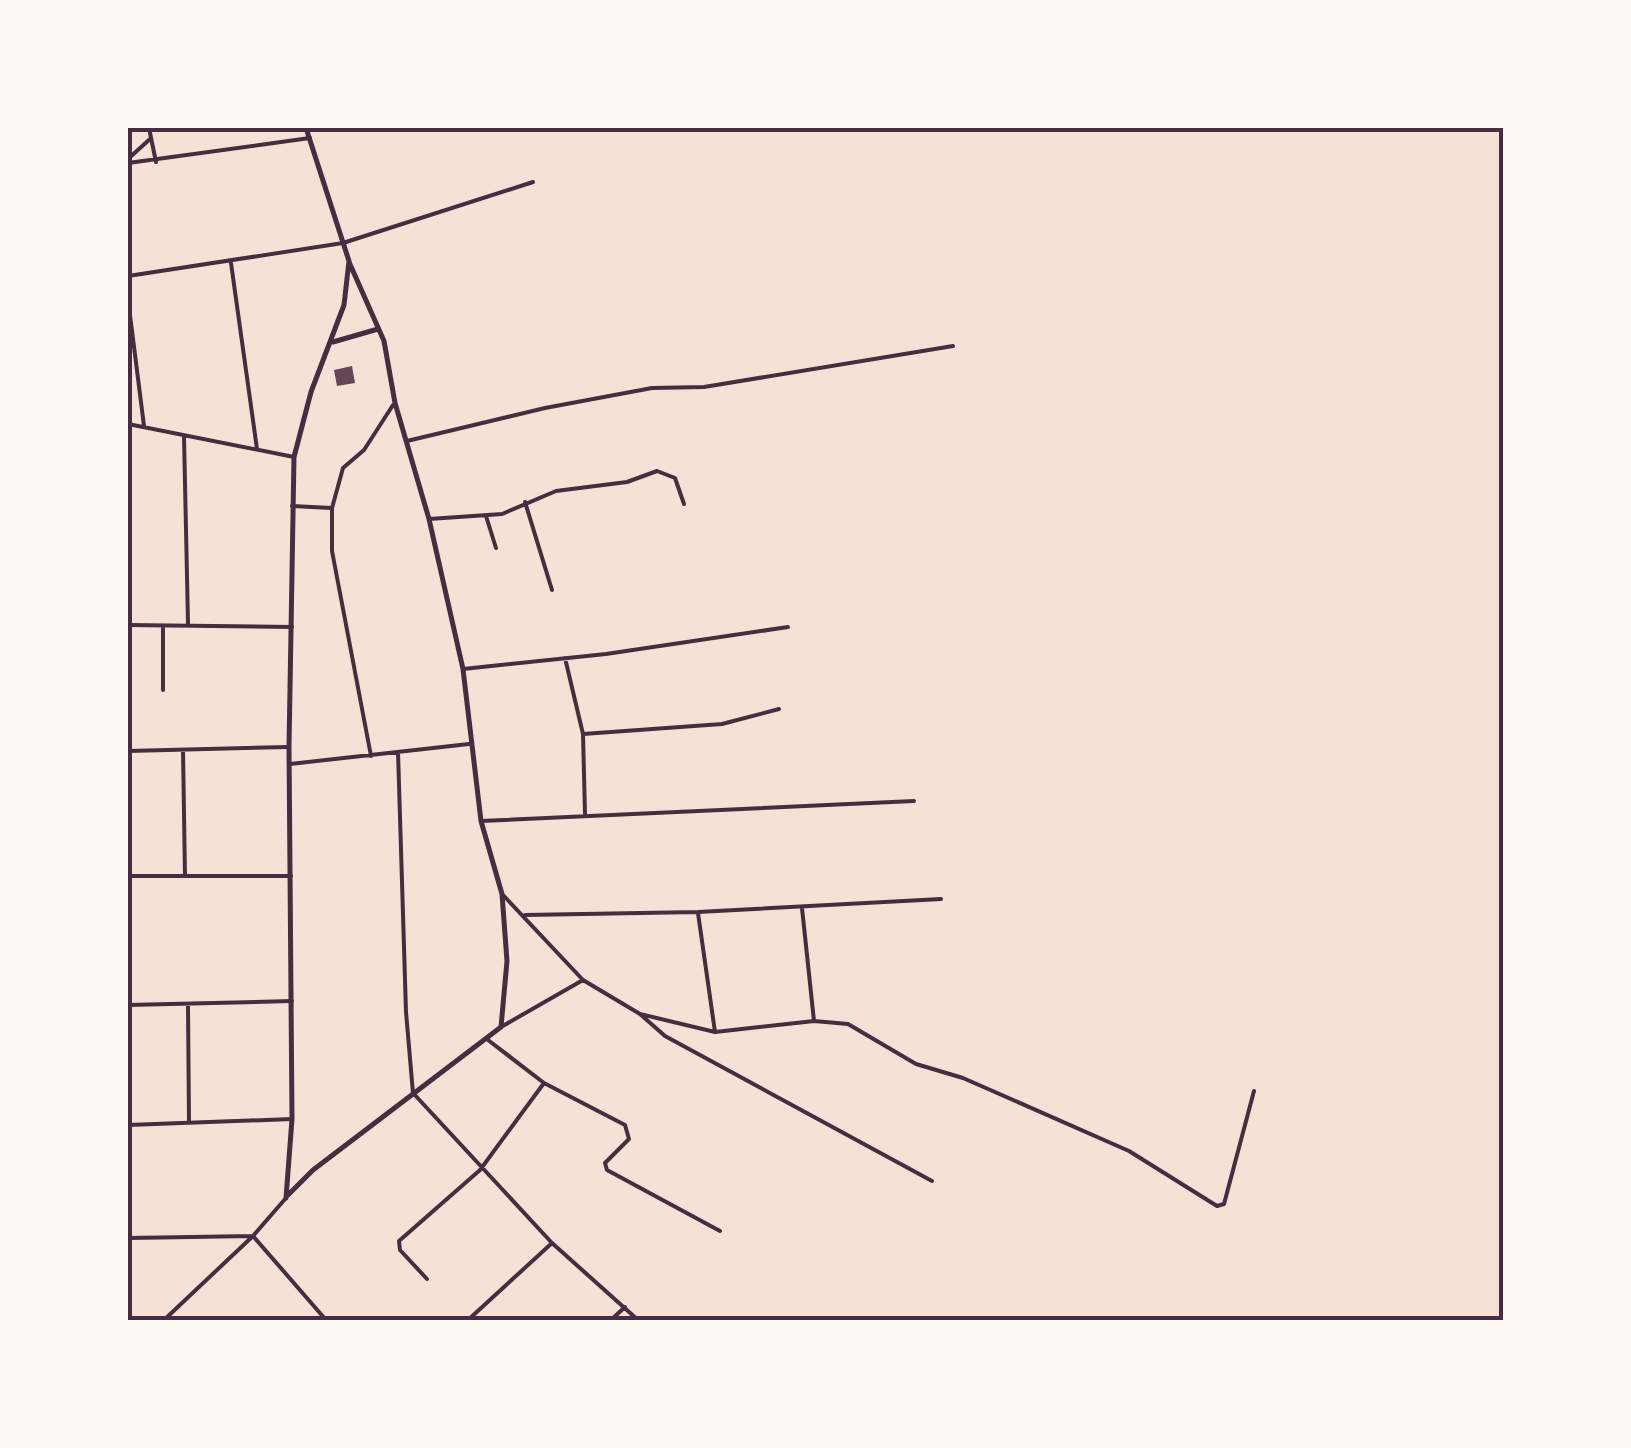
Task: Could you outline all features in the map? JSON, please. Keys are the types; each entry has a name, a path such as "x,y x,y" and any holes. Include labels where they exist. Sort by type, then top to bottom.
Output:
{"street":[{"path":"149,128 156,162"},
{"path":"306,128 349,261 379,328 395,403 429,519 462,669 481,821 502,894 508,961 501,1027"},
{"path":"128,161 156,162 310,138"},
{"path":"128,161 150,139"},
{"path":"128,276 343,243 533,182"},
{"path":"286,1198 292,1119 289,747 294,457 311,392 344,306 349,261"},
{"path":"231,262 257,449"},
{"path":"128,299 144,426"},
{"path":"333,342 379,328"},
{"path":"407,442 545,408 652,388 704,387 953,346"},
{"path":"371,756 332,551 332,508 343,468 364,450 395,403"},
{"path":"128,424 294,457"},
{"path":"184,436 188,624"},
{"path":"429,519 486,516 556,490 627,482 656,470 675,478 684,504"},
{"path":"525,502 552,590"},
{"path":"292,506 332,508"},
{"path":"486,516 496,548"},
{"path":"128,625 292,627"},
{"path":"162,626 164,690"},
{"path":"462,669 788,628"},
{"path":"565,658 584,734 585,814"},
{"path":"584,734 722,724 779,708"},
{"path":"290,764 470,744"},
{"path":"128,751 289,747"},
{"path":"183,750 185,876"},
{"path":"398,752 413,1093 480,1170 638,1320"},
{"path":"481,821 914,801"},
{"path":"128,876 291,876"},
{"path":"502,894 525,914 583,980 640,1014 665,1036 932,1181"},
{"path":"525,914 698,912 941,898"},
{"path":"802,908 814,1021"},
{"path":"698,912 715,1032"},
{"path":"164,1320 253,1236 313,1170 501,1027 583,980"},
{"path":"128,1005 292,1001"},
{"path":"188,1004 190,1123"},
{"path":"640,1014 715,1032 814,1021 848,1024 916,1064 963,1078 1129,1151 1217,1206 1224,1204 1254,1091"},
{"path":"488,1040 544,1083 630,1132 629,1139 605,1163 607,1170 720,1231"},
{"path":"427,1279 400,1250 399,1242 480,1170 544,1083"},
{"path":"128,1125 292,1119"},
{"path":"128,1238 253,1236 326,1320"},
{"path":"468,1320 552,1242"},
{"path":"611,1320 625,1307"}],"building":[{"path":"352,366 355,383 337,386 334,370"}]}
